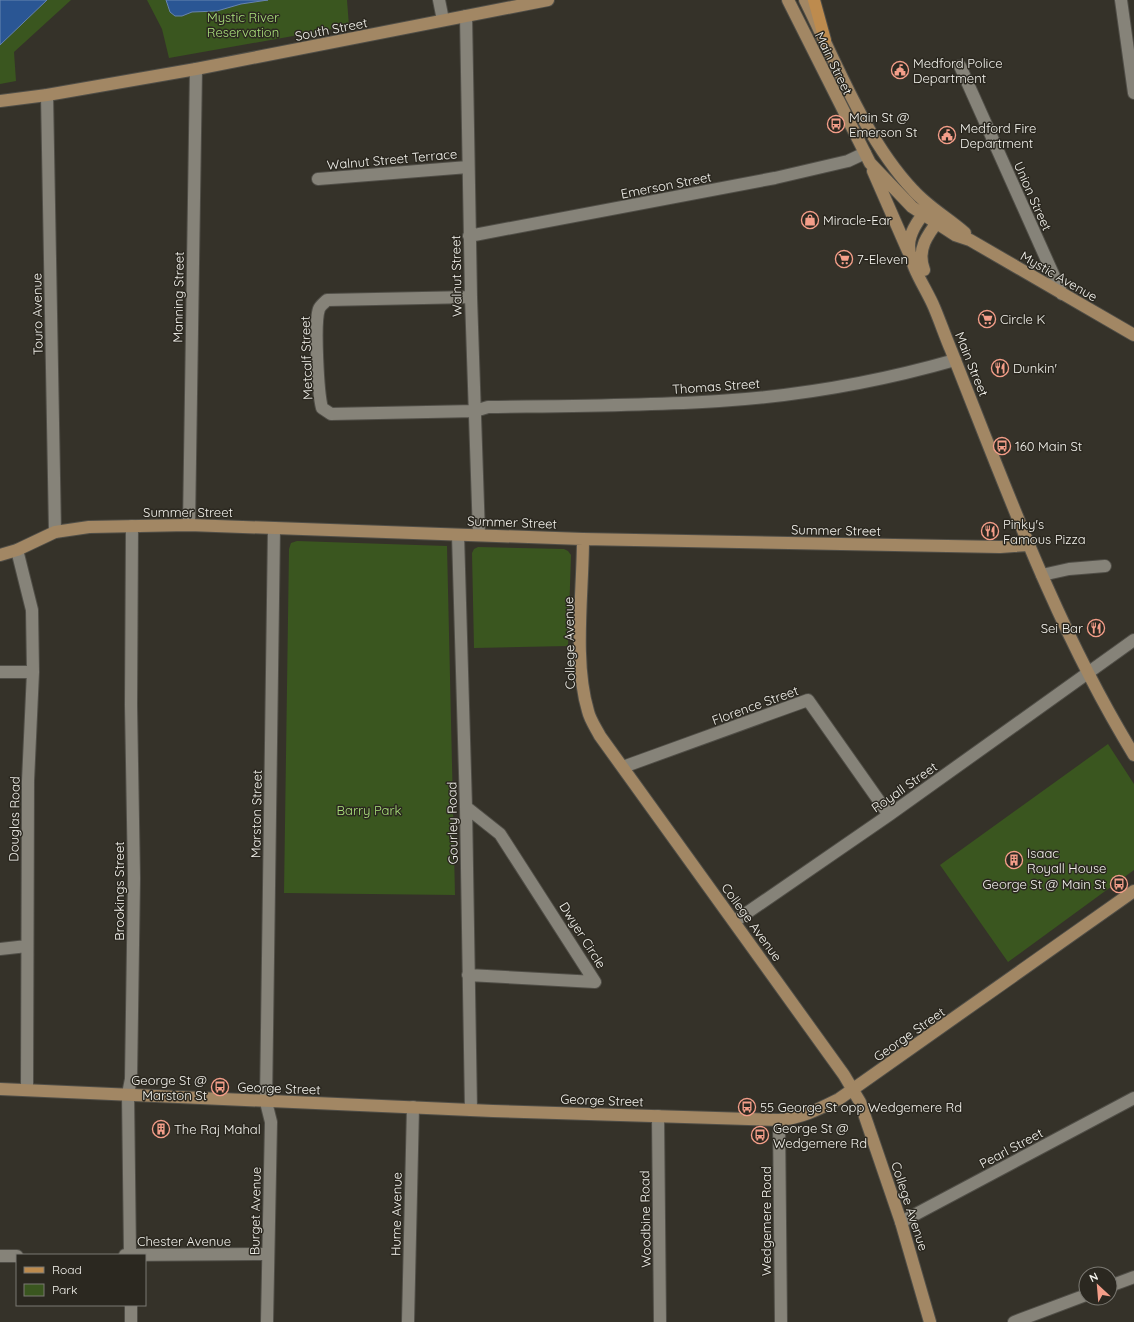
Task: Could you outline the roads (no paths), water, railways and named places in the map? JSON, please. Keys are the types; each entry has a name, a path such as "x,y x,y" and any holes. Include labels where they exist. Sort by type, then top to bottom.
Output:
{"main road":[{"path":"814,0 825,40"}],"street":[{"path":"439,0 443,20"},
{"name":"South Street","path":"0,101 47,95 196,69 548,0"},
{"name":"Main Street","path":"788,0 868,158 902,198 927,210"},
{"name":"Main Street","path":"805,0 869,130 879,146 927,210"},
{"path":"1121,0 1131,44 1134,93"},
{"name":"Walnut Street","path":"466,16 470,297 478,535"},
{"name":"Union Street","path":"960,66 1062,294"},
{"name":"Manning Street","path":"189,525 196,69"},
{"name":"Touro Avenue","path":"47,95 54,532"},
{"path":"868,158 914,264"},
{"name":"Emerson Street","path":"469,236 775,178 848,161 868,158"},
{"name":"Walnut Street Terrace","path":"318,179 468,167"},
{"name":"Main Street","path":"927,210 910,239 910,250 914,264 934,308 1028,545 1060,617 1088,674 1134,755"},
{"name":"Mystic Avenue","path":"927,210 939,219 965,233 970,240 1134,335"},
{"path":"934,308 920,257 925,241 939,219"},
{"name":"Metcalf Street","path":"470,297 326,300 319,309 319,397 322,408 331,414 475,411"},
{"name":"Thomas Street","path":"475,411 490,407 720,401 818,390 896,377 955,360"},
{"name":"Summer Street","path":"0,555 17,550 54,532 89,527 189,525 583,539 1000,547 1028,545"},
{"name":"Brookings Street","path":"130,1254 128,1094 131,1079 134,878 131,705 132,526"},
{"name":"Marston Street","path":"266,1102 274,528"},
{"name":"Gourley Road","path":"458,535 466,807 471,1110"},
{"name":"College Avenue","path":"583,539 580,645 582,687 588,713 600,736 735,921 844,1075 860,1102 901,1222 930,1322"},
{"name":"Douglas Road","path":"17,550 32,610 33,672 28,781 27,1090"},
{"path":"1042,575 1069,569 1105,566"},
{"name":"Royall Street","path":"735,921 889,815 1134,640"},
{"path":"0,672 33,672"},
{"name":"Florence Street","path":"623,767 808,700 889,815"},
{"name":"Dwyer Circle","path":"466,807 500,834 595,982 468,975"},
{"name":"George Street","path":"0,1089 471,1110 779,1120 794,1119 811,1114 839,1100 1134,891"},
{"path":"0,949 27,946"},
{"name":"Pearl Street","path":"901,1222 1134,1098"},
{"name":"Burget Avenue","path":"266,1102 271,1122 267,1322"},
{"name":"Hume Avenue","path":"408,1322 413,1107"},
{"name":"Woodbine Road","path":"658,1116 660,1322"},
{"name":"Wedgemere Road","path":"779,1120 781,1322"},
{"name":"Chester Avenue","path":"146,1255 268,1254"},
{"path":"0,1256 16,1256"},
{"path":"1118,1283 1134,1277"},
{"path":"1014,1322 1078,1298"},
{"path":"131,1306 131,1322"}],"water":[{"path":"0,0 47,0 0,45"},
{"path":"166,0 268,0 241,4 217,11 192,12 182,16 175,16 170,12"}],"place":[{"name":"Medford Police Department","path":"900,70"},
{"name":"Main St @ Emerson St","path":"836,124"},
{"name":"Medford Fire Department","path":"947,135"},
{"name":"Miracle-Ear","path":"810,220"},
{"name":"7-Eleven","path":"844,259"},
{"name":"Circle K","path":"987,319"},
{"name":"Dunkin'","path":"1000,368"},
{"name":"160 Main St","path":"1002,446"},
{"name":"Pinky's Famous Pizza","path":"990,531"},
{"name":"Sei Bar","path":"1096,628"},
{"name":"Isaac Royall House","path":"1014,860"},
{"name":"George St @ Main St","path":"1119,884"},
{"name":"George St @ Marston St","path":"220,1087"},
{"name":"55 George St opp Wedgemere Rd","path":"747,1107"},
{"name":"The Raj Mahal","path":"161,1129"},
{"name":"George St @ Wedgemere Rd","path":"760,1135"}],"park label":[{"name":"Mystic River Reservation","path":"243,24"},
{"name":"Barry Park","path":"369,810"}]}
